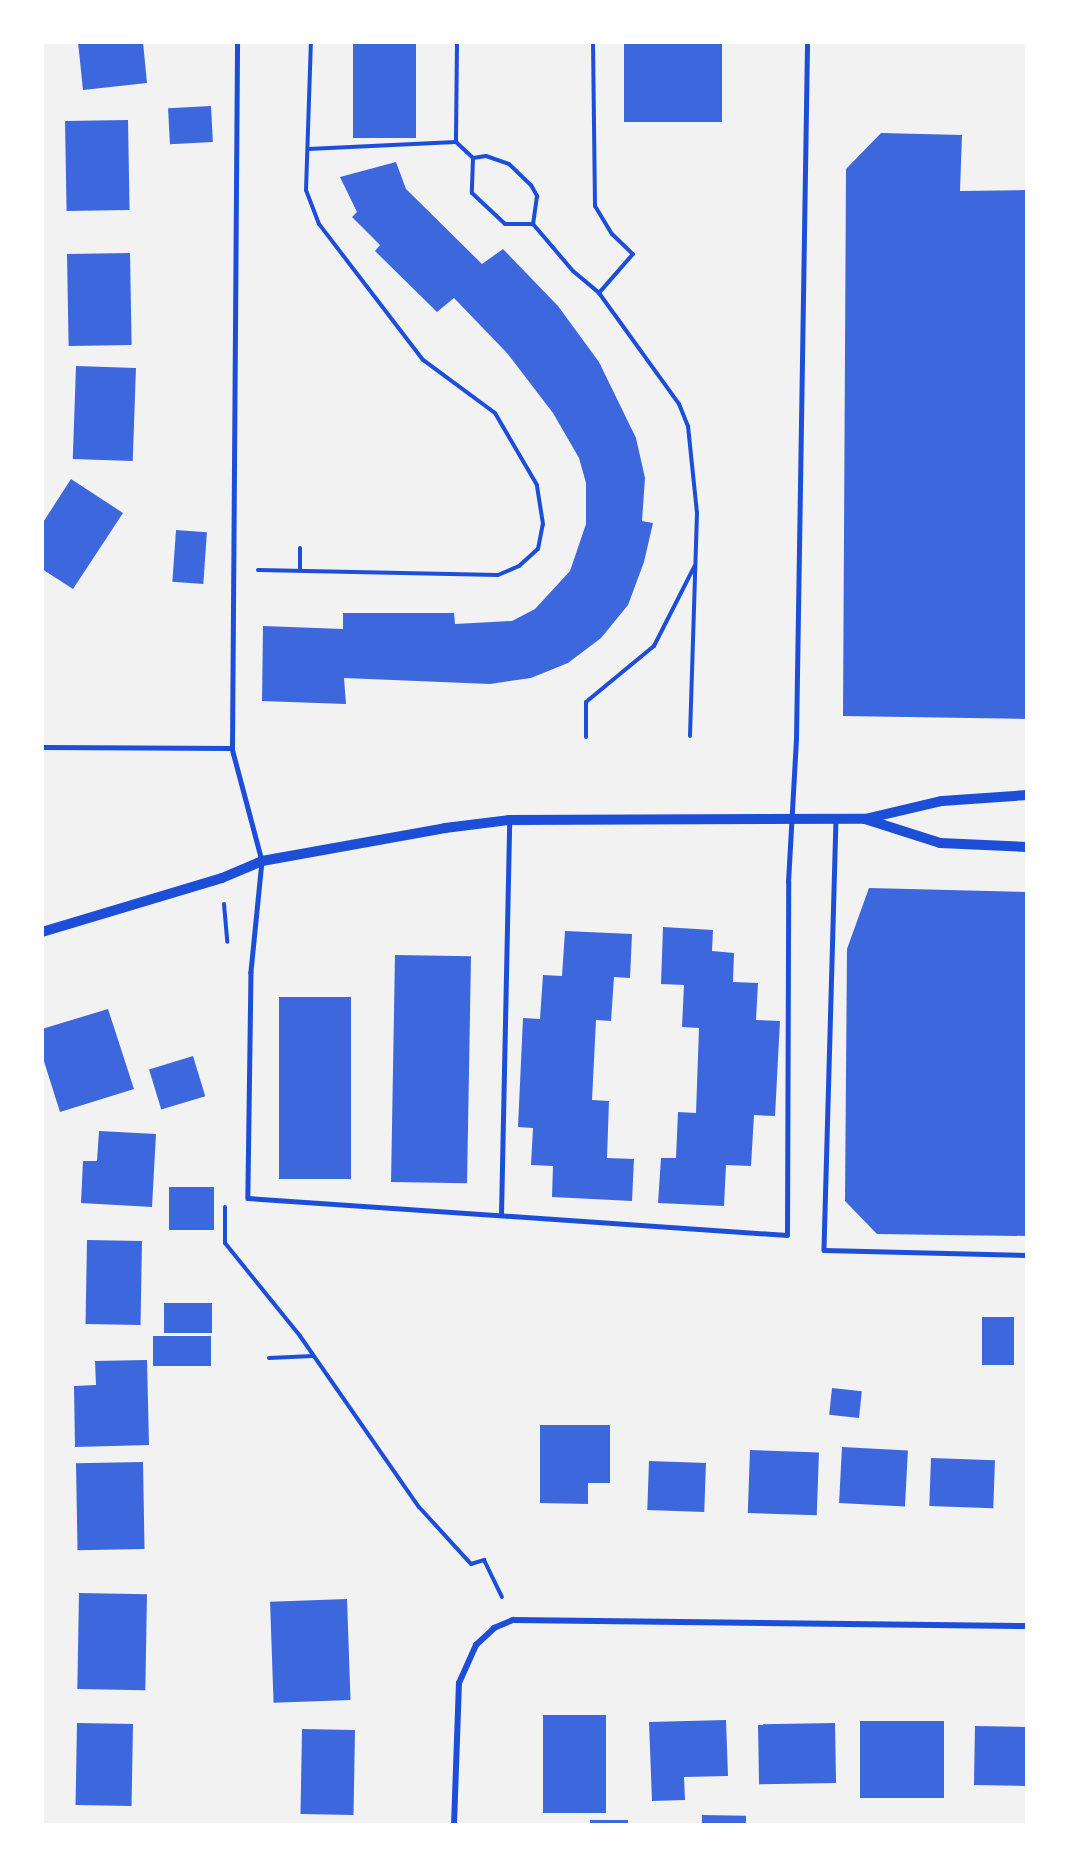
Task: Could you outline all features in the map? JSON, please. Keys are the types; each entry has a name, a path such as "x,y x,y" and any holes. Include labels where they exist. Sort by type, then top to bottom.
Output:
{"street":[{"path":"42,932 222,878 262,861 509,820 865,819 942,801 1027,795"},
{"path":"865,819 940,843 1027,847"},
{"path":"454,1825 459,1683 476,1645 494,1628 513,1620 1027,1626"}],"lane":[{"path":"237,42 232,748 262,861 251,972 248,1198 787,1235 788,882 794,819 807,42"},
{"path":"42,747 232,748"},
{"path":"836,819 824,1250 1027,1255"},
{"path":"501,1214 509,820"}],"path":[{"path":"233,569 498,575 519,566 538,549 543,524 537,485 495,413 423,360 319,224 306,190 311,42"},
{"path":"456,142 457,42"},
{"path":"593,42 596,206 612,234 633,254 599,293"},
{"path":"308,149 456,142 473,158 499,159 531,185 537,196 533,224 573,271 599,293 679,404 688,426 697,513 690,736"},
{"path":"473,158 472,193 505,224 533,224"},
{"path":"300,548 300,570"},
{"path":"586,737 586,702 654,646 683,594 695,562"},
{"path":"222,878 228,951"},
{"path":"225,1197 225,1243 314,1356 419,1507 471,1564 484,1560 513,1620"},
{"path":"269,1358 314,1356"}],"building":[{"path":"78,42 143,42 147,83 83,90"},
{"path":"353,42 416,42 416,138 353,138"},
{"path":"624,42 722,42 722,122 624,122"},
{"path":"211,106 213,142 170,144 168,108"},
{"path":"128,120 130,210 67,211 65,121"},
{"path":"881,133 962,135 960,191 1027,190 1027,719 843,716 846,169"},
{"path":"396,162 406,189 482,264 503,249 558,306 599,362 636,438 645,478 642,521 653,523 644,562 628,605 601,638 568,663 531,678 490,684 344,678 346,704 262,701 263,626 343,629 343,613 454,613 455,624 512,621 535,609 570,571 586,524 586,483 579,458 553,413 507,353 454,298 437,312 375,251 380,245 352,217 357,212 340,177"},
{"path":"130,253 132,345 69,346 67,254"},
{"path":"76,366 136,368 133,461 73,459"},
{"path":"71,479 123,513 73,589 42,569 42,524"},
{"path":"176,530 207,532 203,584 172,582"},
{"path":"869,888 1027,892 1027,1236 877,1234 845,1201 847,949"},
{"path":"663,927 713,930 712,951 734,953 733,982 758,983 756,1020 780,1021 775,1116 754,1115 751,1166 726,1165 724,1206 658,1203 661,1158 676,1158 678,1112 696,1113 699,1028 682,1027 684,985 661,984"},
{"path":"565,931 632,934 630,978 614,977 611,1021 596,1020 592,1100 609,1101 607,1158 634,1159 632,1201 552,1197 553,1166 531,1165 533,1128 518,1127 523,1018 540,1019 543,975 562,976"},
{"path":"395,955 471,956 467,1183 391,1182"},
{"path":"279,997 351,997 351,1179 279,1179"},
{"path":"108,1009 134,1089 60,1112 42,1055 42,1029"},
{"path":"193,1056 205,1096 161,1110 149,1069"},
{"path":"99,1131 156,1134 152,1207 81,1203 83,1161 97,1161"},
{"path":"169,1187 214,1187 214,1230 169,1230"},
{"path":"87,1240 142,1241 141,1325 86,1324"},
{"path":"164,1303 212,1303 212,1333 164,1333"},
{"path":"982,1317 1014,1317 1014,1365 982,1365"},
{"path":"153,1336 211,1336 211,1366 153,1366"},
{"path":"147,1360 149,1445 75,1447 74,1386 96,1385 95,1361"},
{"path":"832,1388 862,1391 859,1418 829,1415"},
{"path":"540,1425 610,1425 610,1483 588,1483 588,1504 540,1503"},
{"path":"842,1447 908,1450 905,1506 839,1503"},
{"path":"750,1450 819,1452 817,1515 748,1513"},
{"path":"931,1458 995,1460 993,1508 929,1506"},
{"path":"649,1461 706,1463 704,1512 647,1510"},
{"path":"143,1462 145,1549 78,1550 76,1463"},
{"path":"79,1593 147,1594 145,1690 77,1689"},
{"path":"347,1599 351,1700 274,1703 270,1602"},
{"path":"543,1715 606,1715 606,1813 543,1813"},
{"path":"726,1720 728,1776 684,1777 685,1800 652,1801 649,1722"},
{"path":"860,1721 944,1721 944,1798 860,1798"},
{"path":"77,1723 133,1724 132,1806 76,1805"},
{"path":"835,1723 836,1783 759,1784 758,1724"},
{"path":"975,1726 1027,1727 1026,1786 974,1785"},
{"path":"302,1729 355,1730 354,1815 301,1814"},
{"path":"702,1815 746,1816 746,1825 702,1825"},
{"path":"590,1820 628,1820 628,1825 590,1825"}]}
